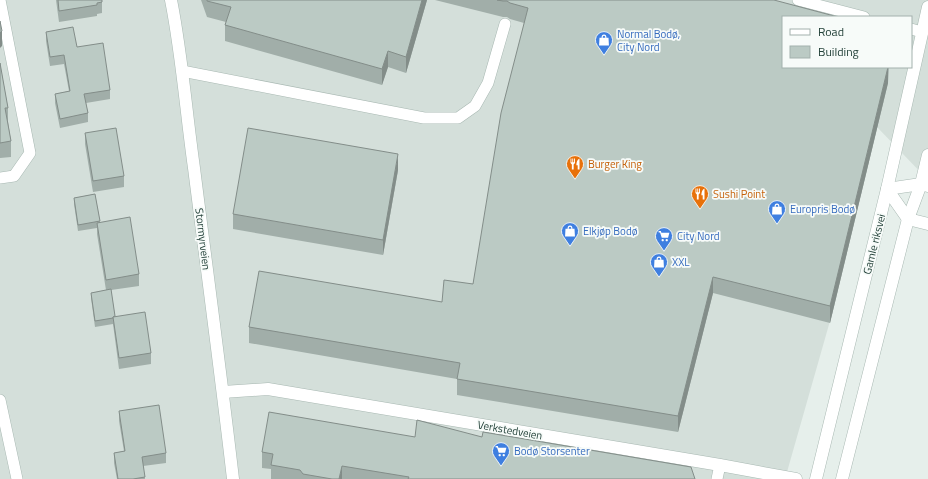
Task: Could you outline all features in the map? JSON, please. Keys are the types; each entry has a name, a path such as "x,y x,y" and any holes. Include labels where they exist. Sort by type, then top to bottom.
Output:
{"street":[{"name":"Stormyrveien","path":"171,0 177,28 187,119 233,479"},
{"name":"Gamle riksvei","path":"912,56 917,30 928,7"},
{"name":"Gamle riksvei","path":"816,479 887,189 910,68"},
{"path":"842,479 908,218 924,185 928,155"},
{"path":"924,185 887,189 908,218 928,224"},
{"name":"Verkstedveien","path":"223,392 268,389 796,479"}],"lane":[{"path":"0,0 30,153 14,176 0,178"},
{"path":"798,0 860,16"},
{"path":"182,71 424,118 458,118 475,106 488,83 505,24"},
{"path":"0,400 17,479"},
{"path":"717,479 720,465"}],"shaded area":[{"path":"0,0 928,0 928,180 877,127 830,321 785,479 0,479"}],"building":[{"path":"58,0 102,0 102,2 97,3 97,5 59,11"},
{"path":"207,0 422,0 406,57 388,51 382,69 225,25 231,7"},
{"name":"City Nord","path":"497,0 774,0 834,16 782,16 782,68 888,68 830,306 713,277 678,416 457,379 460,363 249,327 259,271 442,302 444,280 473,284 501,113 528,8"},
{"path":"0,21 2,31 0,33"},
{"path":"73,27 77,47 103,43 110,90 84,94 88,113 60,119 55,94 70,91 64,55 50,57 46,32"},
{"path":"0,63 8,108 5,108 11,141 0,143"},
{"path":"116,128 124,176 93,181 85,133"},
{"path":"248,128 398,154 383,240 233,214"},
{"path":"95,194 100,221 78,225 74,198"},
{"path":"130,217 139,274 106,280 97,223"},
{"path":"111,289 115,316 113,318 95,321 91,293"},
{"path":"145,312 151,353 119,358 113,317"},
{"path":"159,405 166,453 142,457 145,477 118,479 114,453 125,451 119,411"},
{"path":"269,412 415,437 417,420 482,437 483,432 691,467 695,479 408,479 409,477 342,466 339,479 332,479 303,474 300,470 271,465 273,454 262,452"}],"place":[{"name":"Normal Bodø, City Nord","path":"604,55"},
{"name":"Burger King","path":"575,179"},
{"name":"Sushi Point","path":"700,209"},
{"name":"Europris Bodø","path":"777,224"},
{"name":"Elkjøp Bodø","path":"570,246"},
{"name":"City Nord","path":"664,251"},
{"name":"XXL","path":"659,277"},
{"name":"Bodø Storsenter","path":"501,466"}]}
